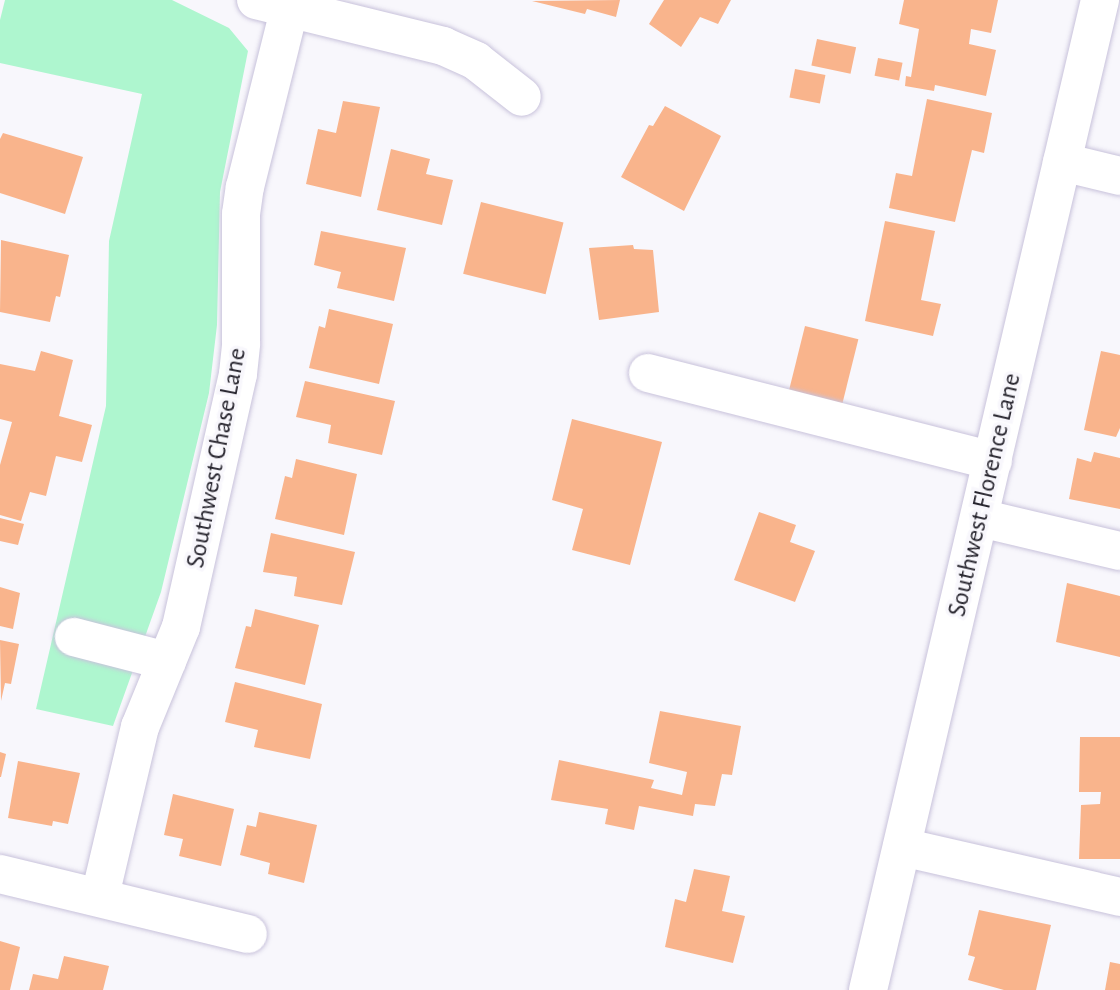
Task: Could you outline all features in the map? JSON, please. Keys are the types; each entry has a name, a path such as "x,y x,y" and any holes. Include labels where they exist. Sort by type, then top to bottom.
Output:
{"street":[{"name":"Southwest Florence Lane","path":"868,990 1100,0"},
{"path":"272,5 443,46 476,61 522,97"},
{"name":"Southwest Chase Lane","path":"100,897 140,727 188,600 238,374 242,343 241,214 272,5"},
{"path":"1062,162 1120,176"},
{"path":"648,373 993,461"},
{"path":"980,518 1120,551"},
{"path":"74,637 167,661"},
{"path":"902,847 1120,897"},
{"path":"0,874 248,934"}],"green space":[{"path":"5,0 172,0 229,28 248,51 220,192 217,325 209,393 161,592 113,726 36,709 106,406 109,241 142,94 0,63 0,20"}],"building":[{"path":"620,0 616,17 587,9 585,14 532,1"},
{"path":"664,0 731,0 718,24 700,17 681,47 649,24"},
{"path":"904,0 998,0 991,33 971,29 969,44 996,50 986,96 935,85 934,91 905,86 906,76 911,77 919,29 899,24"},
{"path":"817,39 856,47 851,74 811,65"},
{"path":"878,58 903,63 899,80 875,76"},
{"path":"795,69 825,75 820,103 789,97"},
{"path":"927,99 992,113 984,153 972,150 955,222 889,208 896,173 912,176"},
{"path":"343,101 380,107 361,197 306,184 318,129 336,133"},
{"path":"665,106 721,136 684,211 621,177 649,125 653,126"},
{"path":"3,133 83,157 65,214 0,193 0,139"},
{"path":"391,149 430,159 426,174 453,180 442,225 377,210"},
{"path":"481,202 563,223 546,294 463,274"},
{"path":"885,221 935,231 921,300 941,304 933,336 865,321"},
{"path":"321,231 406,248 394,301 337,288 341,272 314,265"},
{"path":"1,240 69,255 60,297 56,296 50,322 0,312"},
{"path":"633,245 634,249 653,250 659,312 599,320 589,248"},
{"path":"329,309 393,324 379,384 309,368 319,326 325,328"},
{"path":"805,326 858,339 841,408 788,395"},
{"path":"41,351 73,360 59,416 92,425 82,462 56,456 46,496 30,492 21,521 0,515 0,465 12,422 0,419 0,364 35,371"},
{"path":"1101,351 1120,355 1120,428 1116,437 1084,430"},
{"path":"305,381 395,401 382,455 328,443 331,425 296,417"},
{"path":"572,419 662,442 630,565 572,550 583,509 552,500"},
{"path":"1094,452 1120,458 1120,509 1069,499 1077,458 1091,462"},
{"path":"296,459 357,474 344,535 275,519 285,476 292,478"},
{"path":"759,512 796,525 790,542 815,551 795,602 734,580"},
{"path":"0,518 24,524 18,545 0,541"},
{"path":"271,533 355,552 342,605 294,596 297,577 263,572"},
{"path":"1067,583 1120,596 1120,657 1056,642"},
{"path":"0,587 20,593 13,629 0,626"},
{"path":"255,609 319,625 305,685 235,668 246,626 251,627"},
{"path":"0,640 19,644 11,684 5,683 1,701"},
{"path":"235,682 322,704 310,759 254,747 258,730 225,722"},
{"path":"660,711 741,726 732,775 722,774 715,806 695,804 693,816 639,806 634,830 605,824 608,809 551,800 559,760 654,780 651,788 682,795 687,772 649,763"},
{"path":"1080,737 1120,737 1120,859 1079,859 1081,805 1100,804 1101,792 1079,792"},
{"path":"0,752 6,754 1,777 0,777"},
{"path":"18,761 80,773 68,824 53,821 52,826 8,818"},
{"path":"173,794 234,809 221,866 179,856 183,839 164,835"},
{"path":"259,812 317,825 304,883 268,874 270,863 240,855 247,825 256,827"},
{"path":"694,869 730,876 722,911 745,916 733,963 665,947 675,899 686,902"},
{"path":"979,910 1051,925 1036,990 1004,990 968,980 975,957 968,955"},
{"path":"0,941 20,947 10,990 0,990"},
{"path":"64,956 109,966 103,990 29,990 33,974 58,979"},
{"path":"1110,962 1120,964 1120,990 1105,990"}]}
